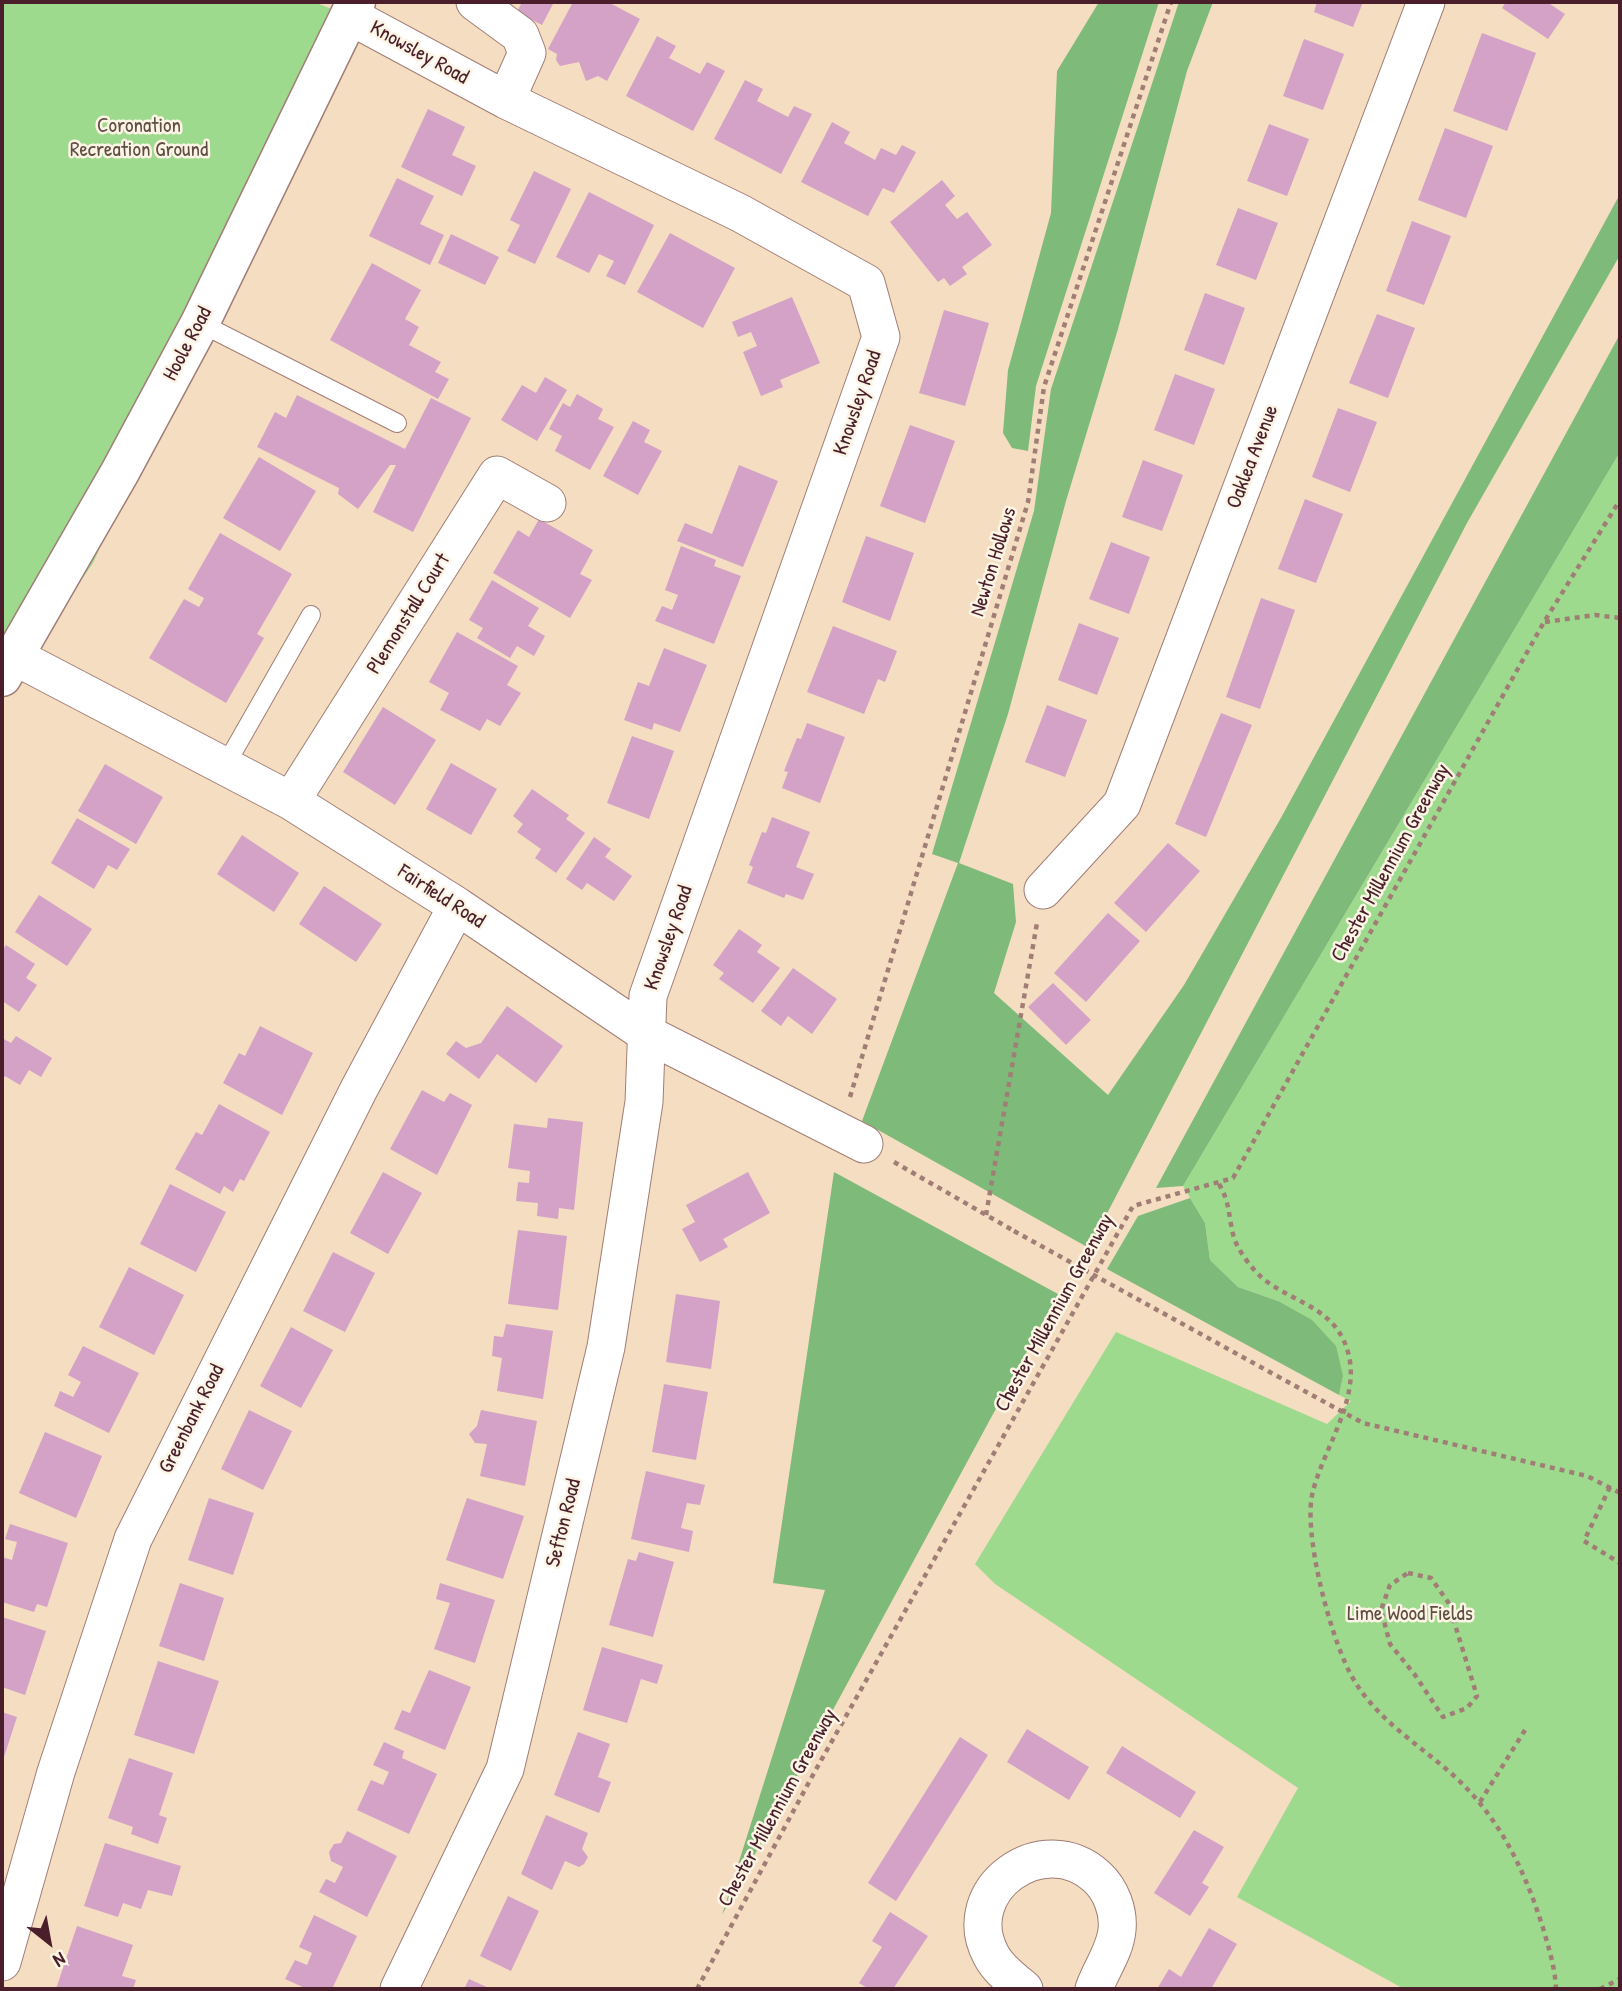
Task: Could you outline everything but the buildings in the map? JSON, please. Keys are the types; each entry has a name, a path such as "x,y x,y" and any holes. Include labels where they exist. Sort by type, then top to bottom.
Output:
{"highway":[{"name":"Hoole Road","path":"8,666 120,472 200,323 353,9"}],"street":[{"path":"475,2 520,35 527,53 506,100"},
{"name":"Oaklea Avenue","path":"1043,890 1122,804 1426,2"},
{"name":"Knowsley Road","path":"353,9 506,100 740,213 866,283 881,337 648,996 645,1033"},
{"name":"Plemonstall Court","path":"291,801 497,475 547,503"},
{"name":"Fairfield Road","path":"8,666 225,766 291,801 457,906 645,1033 852,1138"},
{"name":"Greenbank Road","path":"2,1962 56,1772 133,1538 353,1101 457,906"},
{"name":"Sefton Road","path":"399,1989 505,1769 606,1347 644,1102 645,1033"},
{"path":"1024,1989 1002,1970 990,1953 984,1933 985,1913 992,1893 1004,1876 1021,1864 1044,1858 1067,1860 1088,1869 1105,1885 1115,1906 1118,1929 1112,1951 1094,1989"}],"lane":[{"path":"200,323 397,424"},
{"path":"225,766 311,615"}],"path":[{"name":"Newton Hollows","path":"852,1138 1028,502 1044,387 1171,2"},
{"name":"Chester Millennium Greenway","path":"697,1989 814,1773 1133,1206 1233,1178 1544,622 1620,500"},
{"path":"1544,622 1595,615 1620,618"},
{"path":"986,1215 1043,890"},
{"path":"852,1138 1363,1423 1587,1476 1620,1493"},
{"path":"1219,1184 1230,1204 1233,1236 1249,1263 1266,1281 1325,1315 1344,1337 1353,1376 1312,1494 1320,1585 1349,1672 1379,1713 1480,1802 1508,1841 1529,1883 1556,1970 1556,1989"},
{"path":"1609,1487 1584,1541 1620,1563"},
{"path":"1408,1573 1430,1578 1448,1602 1477,1696 1467,1708 1443,1717 1416,1675 1390,1644 1381,1610 1390,1586 1408,1573"},
{"path":"1480,1802 1525,1730"},
{"path":"1600,1989 1620,1979"}],"green space":[{"name":"Coronation Recreation Ground","path":"2,2 314,2 350,16 200,323 93,563 2,695"},
{"path":"1099,2 1159,2 1036,386 1028,451 1012,448 1003,433 1008,370 1051,213 1057,71"},
{"path":"1179,2 1213,2 1187,71 1118,329 1066,501 1008,714 959,863 1013,884 1016,922 994,993 1108,1095 1184,985 1282,816 1620,194 1620,255 1467,523 1089,1248 862,1121 958,863 932,854 1034,511 1051,389"},
{"path":"1620,334 1620,452 1183,1186 1156,1188"},
{"name":"Lime Wood Fields","path":"1620,452 1620,1989 1404,1989 1237,1897 1298,1788 995,1584 975,1564 1116,1332 1327,1424 1351,1401 1339,1395 1343,1376 1278,1301 1238,1287 1210,1260 1205,1223 1183,1186"},
{"path":"834,1172 1058,1294 722,1915 825,1590 773,1583"},
{"path":"1190,1198 1205,1223 1210,1260 1238,1287 1278,1301 1312,1320 1336,1346 1343,1376 1339,1395 1107,1269 1138,1216"}]}
